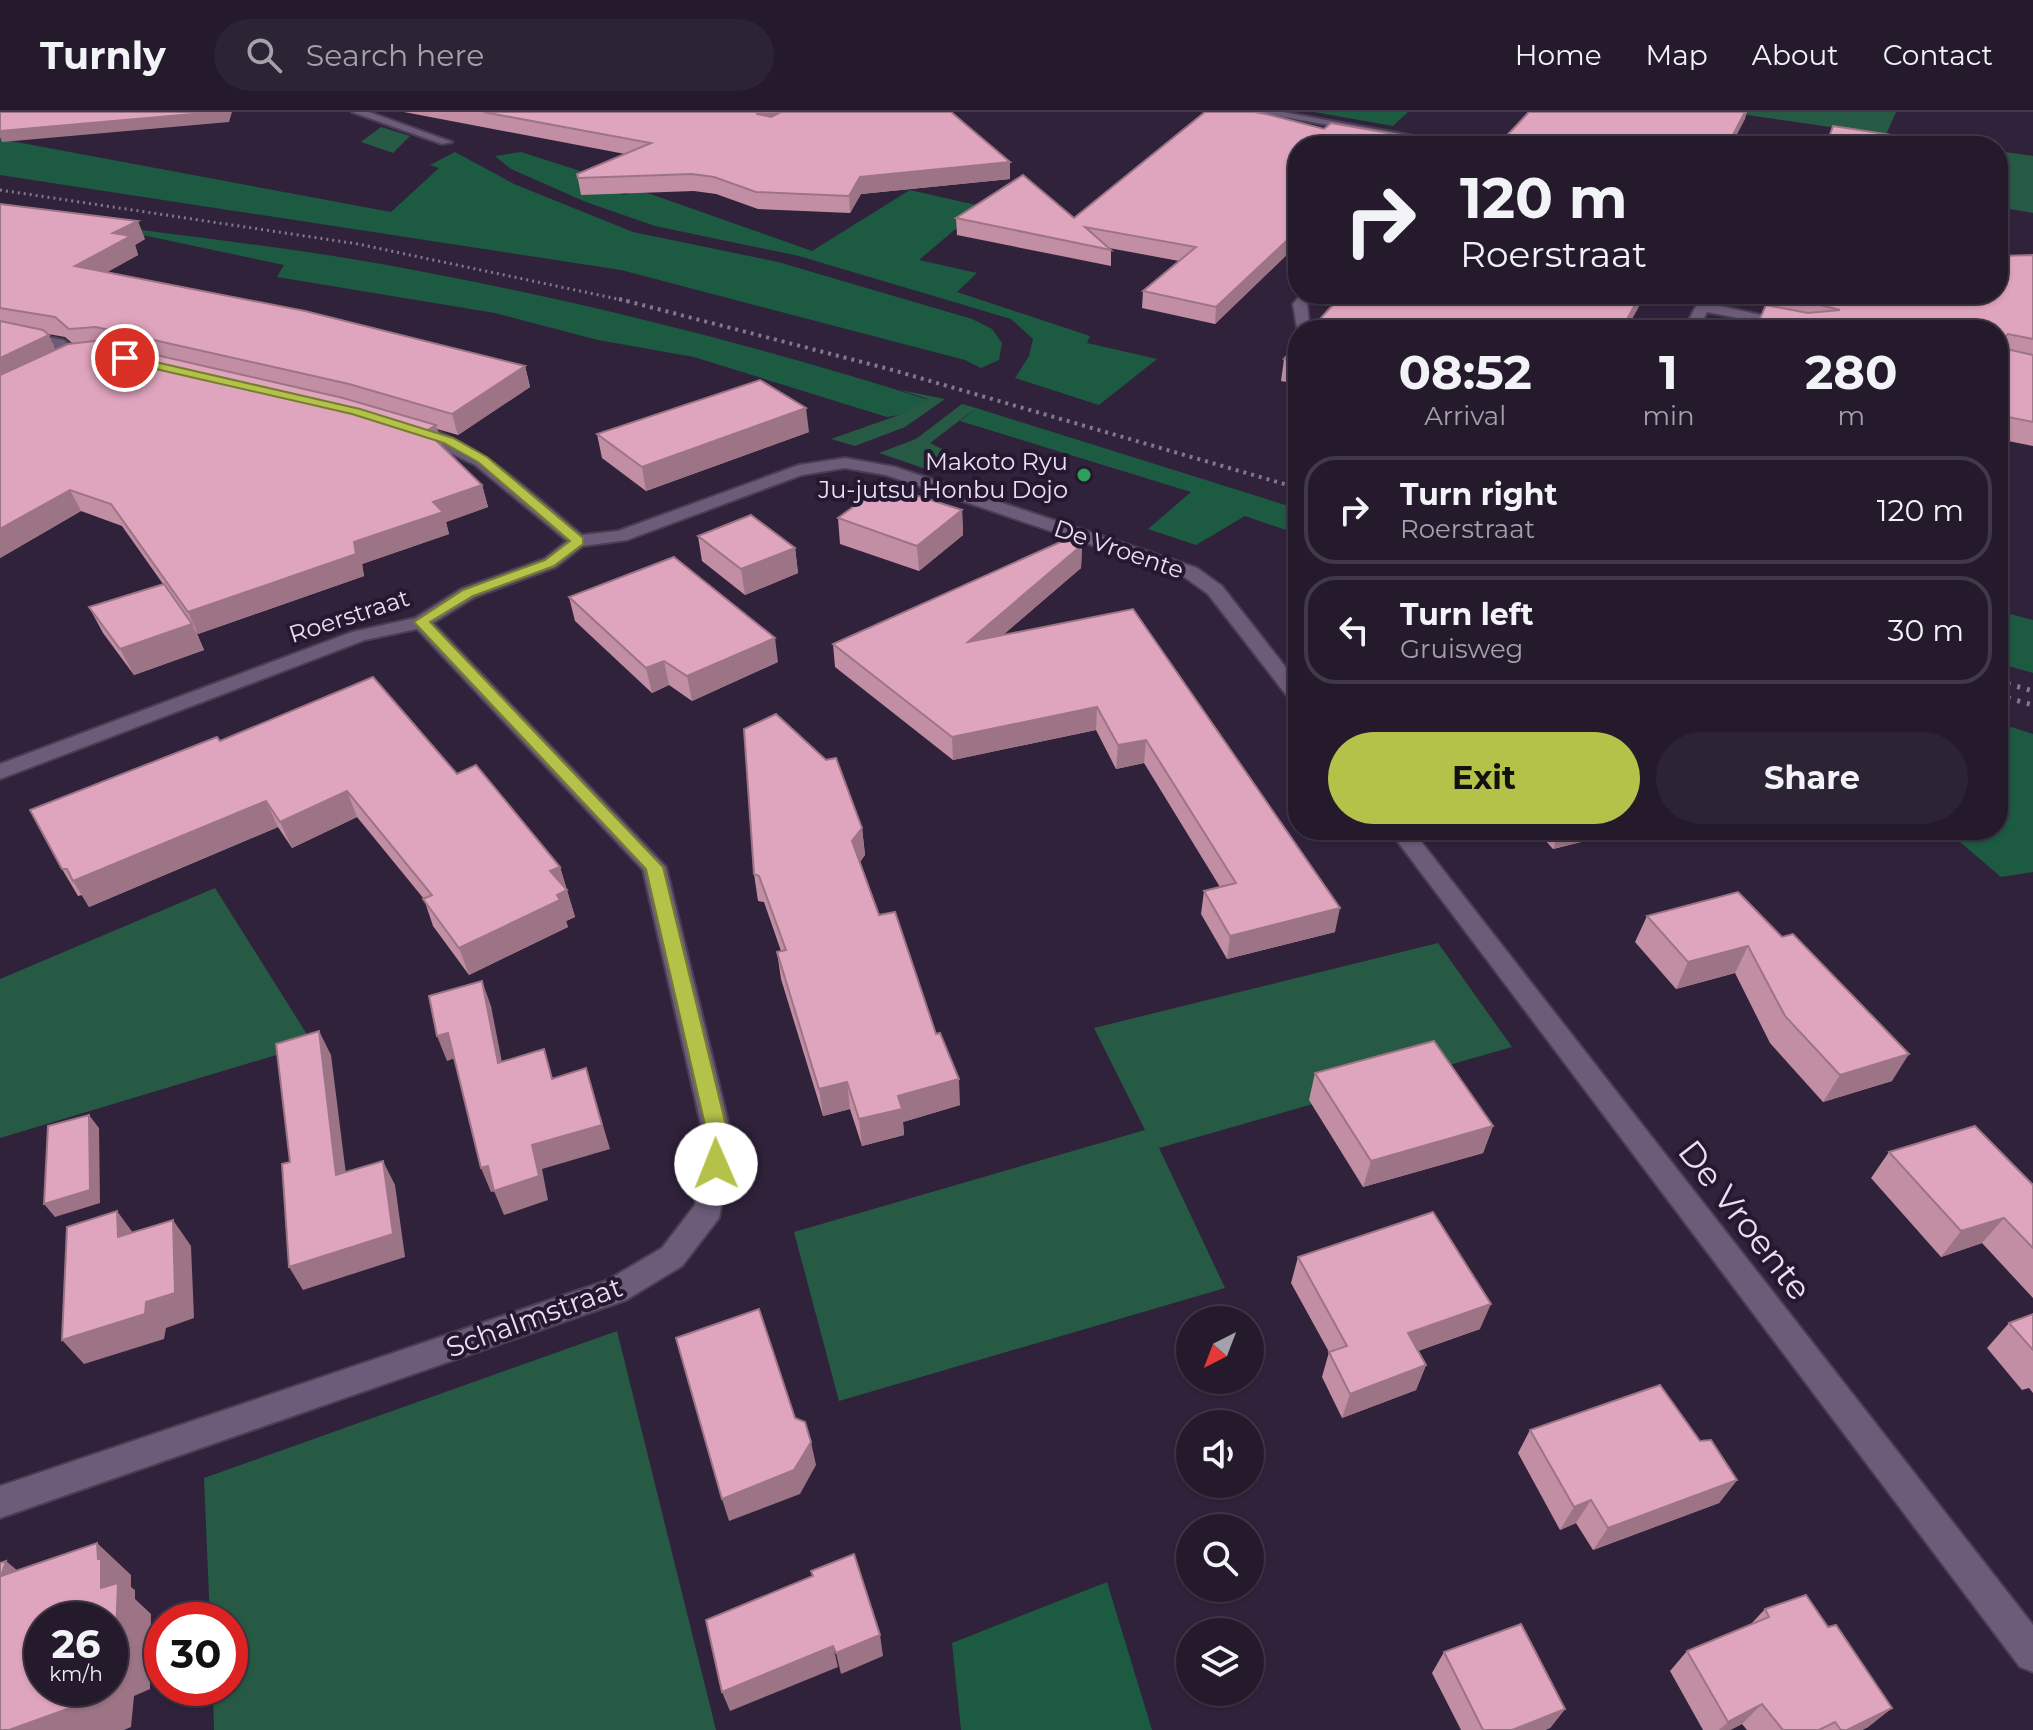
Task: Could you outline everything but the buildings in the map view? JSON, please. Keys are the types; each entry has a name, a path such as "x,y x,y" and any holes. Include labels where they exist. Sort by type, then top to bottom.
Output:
{"street":[{"path":"358,112 446,142"},
{"path":"1262,112 1405,136"},
{"path":"1718,304 1782,320"},
{"path":"0,332 59,343 73,357"},
{"path":"54,366 73,357 104,354"},
{"path":"394,423 449,440 483,460 578,541"},
{"name":"Roerstraat","path":"0,772 359,636 421,622 468,593 550,563 578,541 621,536 799,470 845,463"},
{"name":"De Vroente","path":"845,463 889,471 1190,572 1215,590 1288,684"},
{"name":"Schalmstraat","path":"0,1502 615,1291 672,1257 709,1209 719,1142 654,867 421,622"},
{"name":"De Vroente","path":"1408,840 2033,1654"}],"green space":[{"path":"1314,112 1408,112 1393,126"},
{"path":"1727,112 1896,112 1886,135"},
{"path":"381,127 410,136 393,153 361,142"},
{"path":"0,139 391,212 439,168 430,165 455,152 514,184 633,232 778,262 972,319 992,329 1002,343 999,360 981,368 965,360 621,270 0,175"},
{"path":"521,152 599,177 590,184 624,195 639,190 812,251 910,190 1038,219 958,227 919,260 977,273 957,292 1090,336 1087,343 1157,359 1099,405 1015,378 1029,356 1033,339 1011,319 799,256 655,226 586,202 511,169 495,156"},
{"path":"2008,152 2033,156 2033,213 2008,209"},
{"path":"81,222 346,258 493,286 713,337 929,400 899,415 887,417 694,357 598,340 495,313 277,277 284,265"},
{"path":"900,390 945,399 905,427 855,446 831,439 899,415 928,399"},
{"path":"962,404 976,408 930,443 942,449 943,456 926,469 879,453 916,439"},
{"path":"976,408 1288,506 1288,531 1245,516 1196,545 1148,529 1191,492 960,421"},
{"path":"2008,614 2033,620 2033,673 2008,666"},
{"path":"2008,726 2033,734 2033,872 2001,877 1958,840 2008,840"},
{"path":"215,888 313,1044 0,1138 0,979"},
{"path":"1438,943 1512,1047 1159,1148 1225,1288 839,1401 794,1232 1145,1130 1094,1028"},
{"path":"617,1331 716,1730 214,1730 213,1706 248,1706 248,1602 209,1602 204,1478"},
{"path":"1107,1582 1152,1730 961,1730 952,1643"}],"railway":[{"path":"0,190 358,244 625,301"},
{"path":"619,299 625,301"},
{"path":"625,301 889,369 1288,485"},
{"path":"2008,684 2033,691"},
{"path":"2008,698 2033,705"}],"place":[{"name":"Makoto Ryu Ju-jutsu Honbu Dojo","path":"1084,475"}],"route":[{"path":"125,358 355,412 449,440 483,460 578,541 550,563 468,593 421,622 654,867 719,1142 716,1164"}]}
